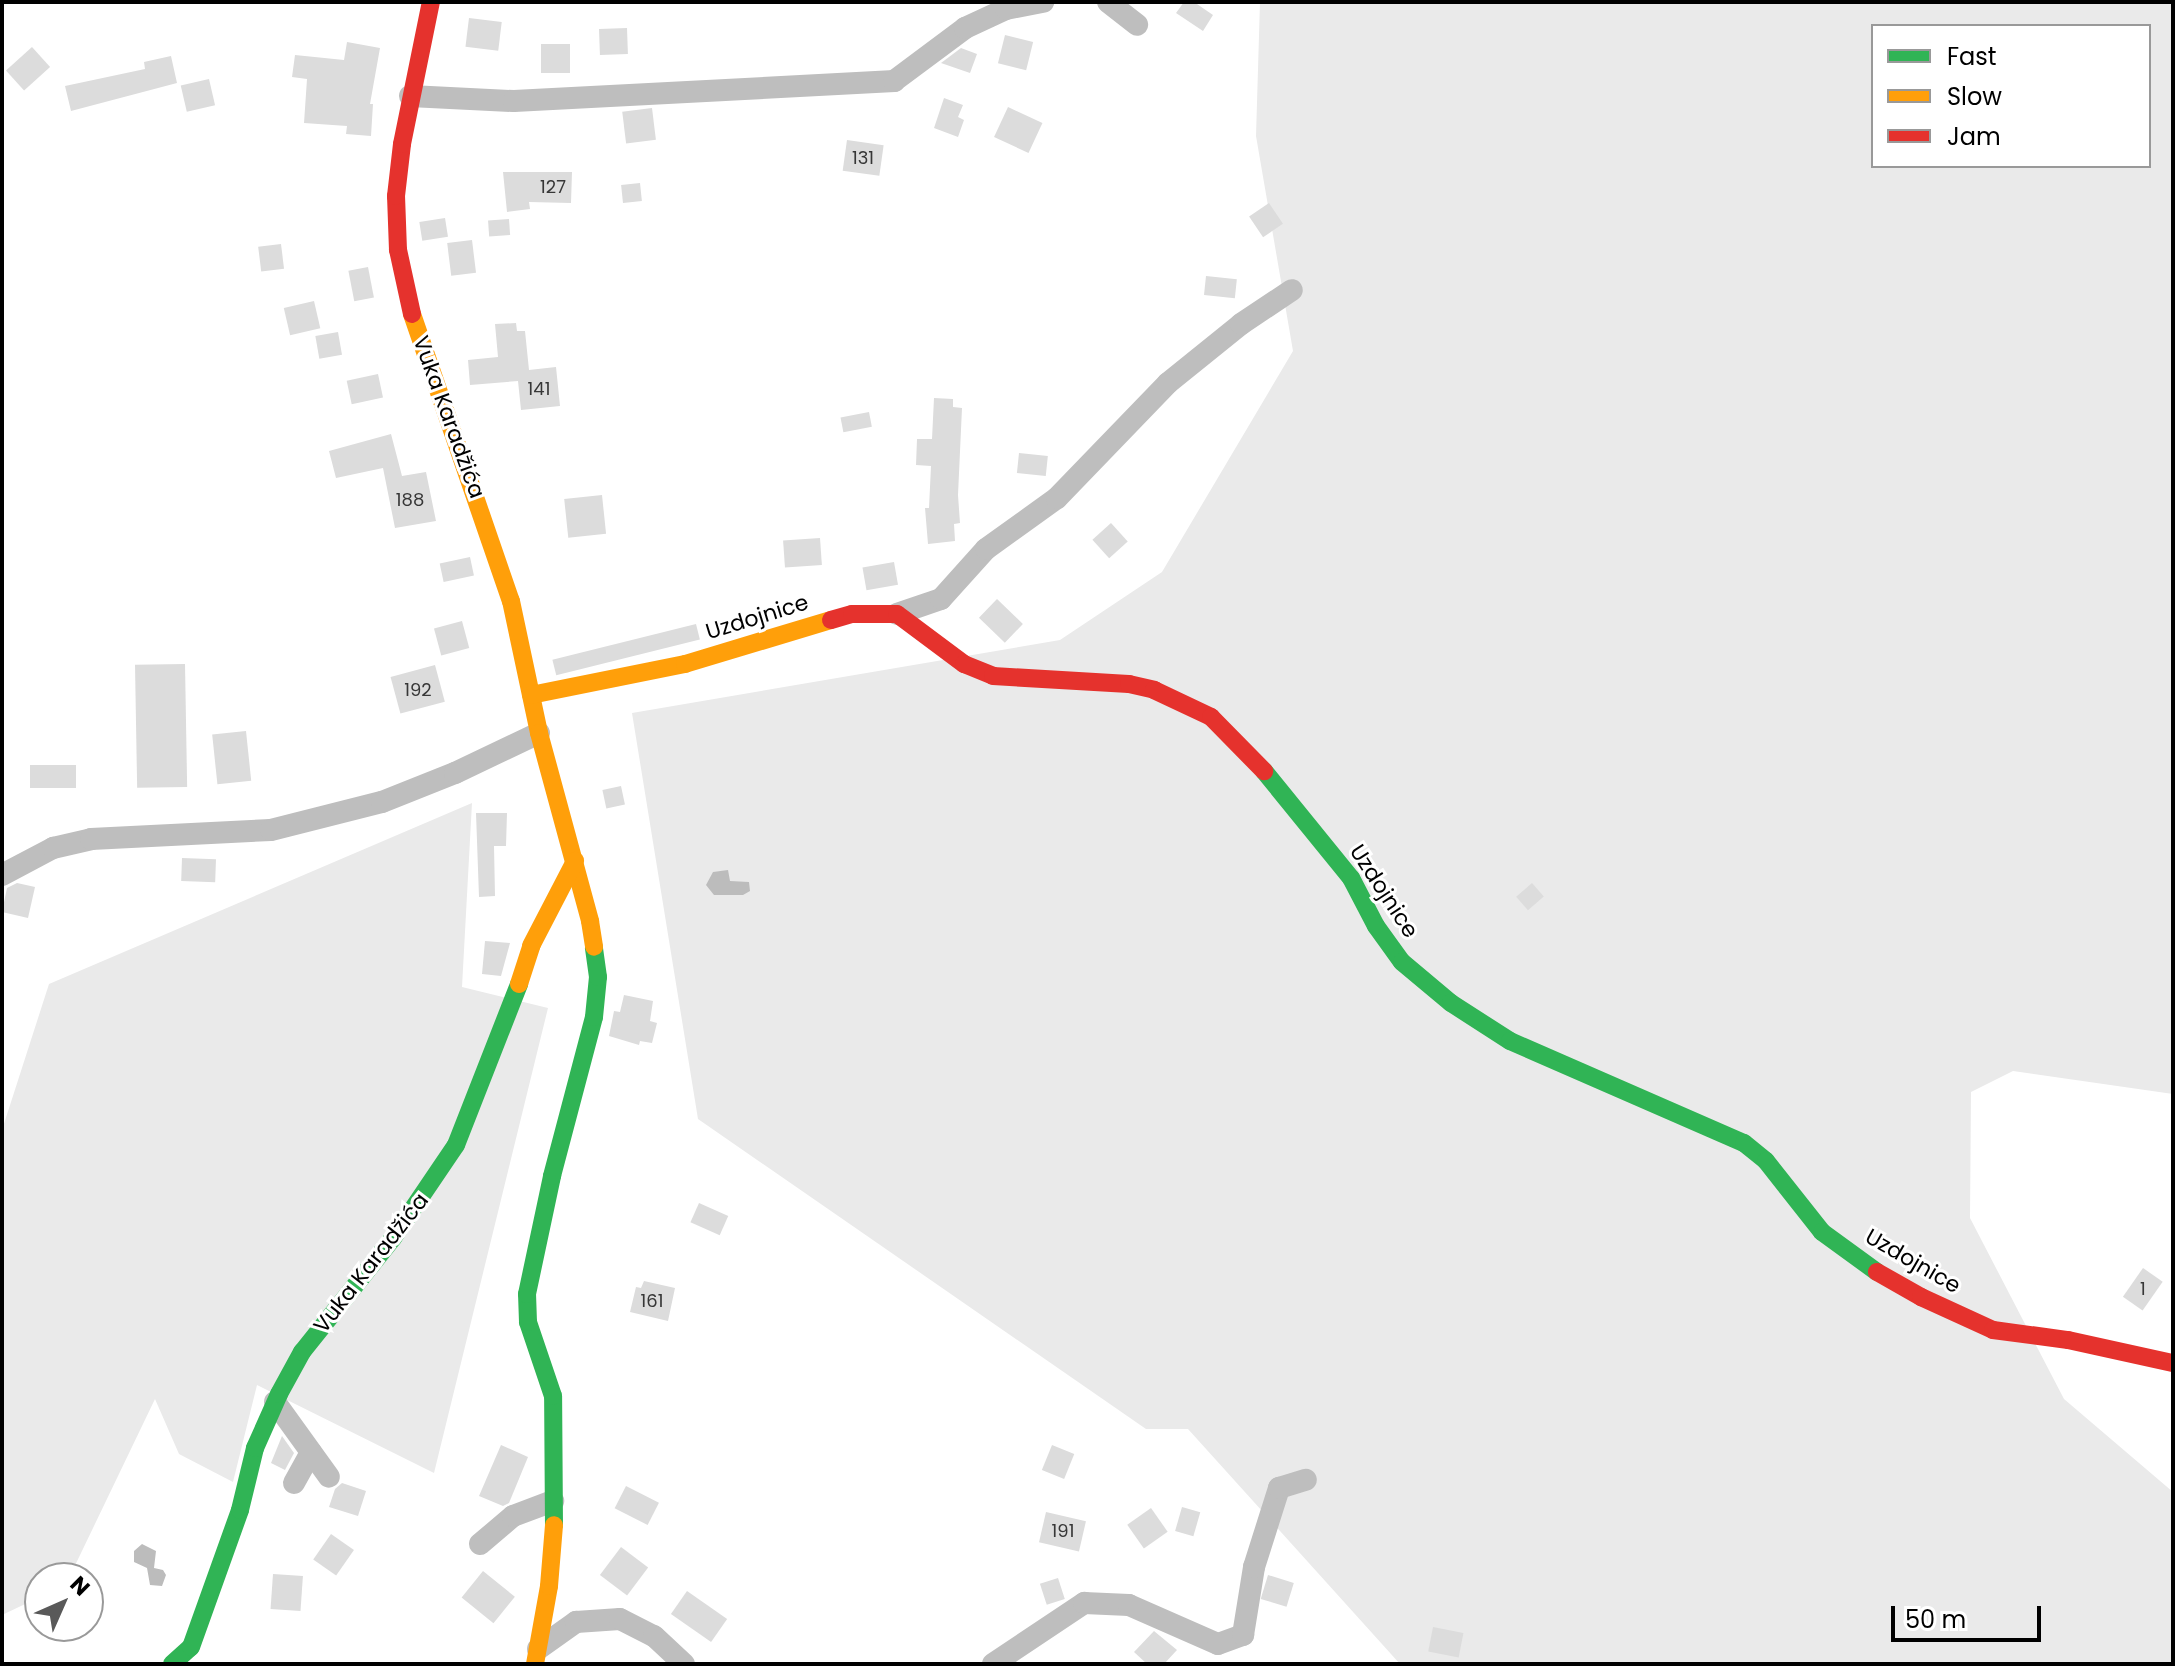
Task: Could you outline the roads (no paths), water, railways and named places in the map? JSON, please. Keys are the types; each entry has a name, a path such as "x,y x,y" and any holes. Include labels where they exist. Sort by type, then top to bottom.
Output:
{"street":[{"name":"Vuka Karadžića","path":"431,2 410,96 396,196 398,250 412,313 511,601 539,733 575,861 598,977 594,1017 552,1176 527,1294 528,1322 553,1396 549,1586 536,1657"},
{"path":"410,96 514,101 894,81 965,28 1006,9 1043,2"},
{"path":"1108,2 1137,25"},
{"path":"897,614 941,599 986,549 1057,498 1168,383 1241,324 1292,290"},
{"name":"Uzdojnice","path":"531,695 685,664 852,614 897,614 964,664 993,676 1129,684 1154,690 1211,717 1247,751 1307,820 1351,878 1376,926 1402,962 1451,1003 1510,1041 1705,1123 1744,1143 1766,1161 1822,1232 1864,1264 1921,1297 1993,1330 2068,1340 2173,1363"},
{"path":"2,875 53,848 91,839 271,830 382,802 455,773 539,733"},
{"name":"Vuka Karadžića","path":"172,1664 191,1647 240,1510 255,1448 275,1402 302,1352 409,1217 456,1145 506,1024 531,946 575,861"},
{"path":"275,1402 329,1477"},
{"path":"294,1483 311,1452"},
{"path":"993,1664 1084,1603 1129,1605 1218,1644 1243,1635 1254,1567 1279,1488 1306,1480"},
{"path":"480,1544 513,1516 553,1501"},
{"name":"Vuka Karadžića","path":"536,1657 576,1622 620,1619 654,1636 684,1664"}]}
